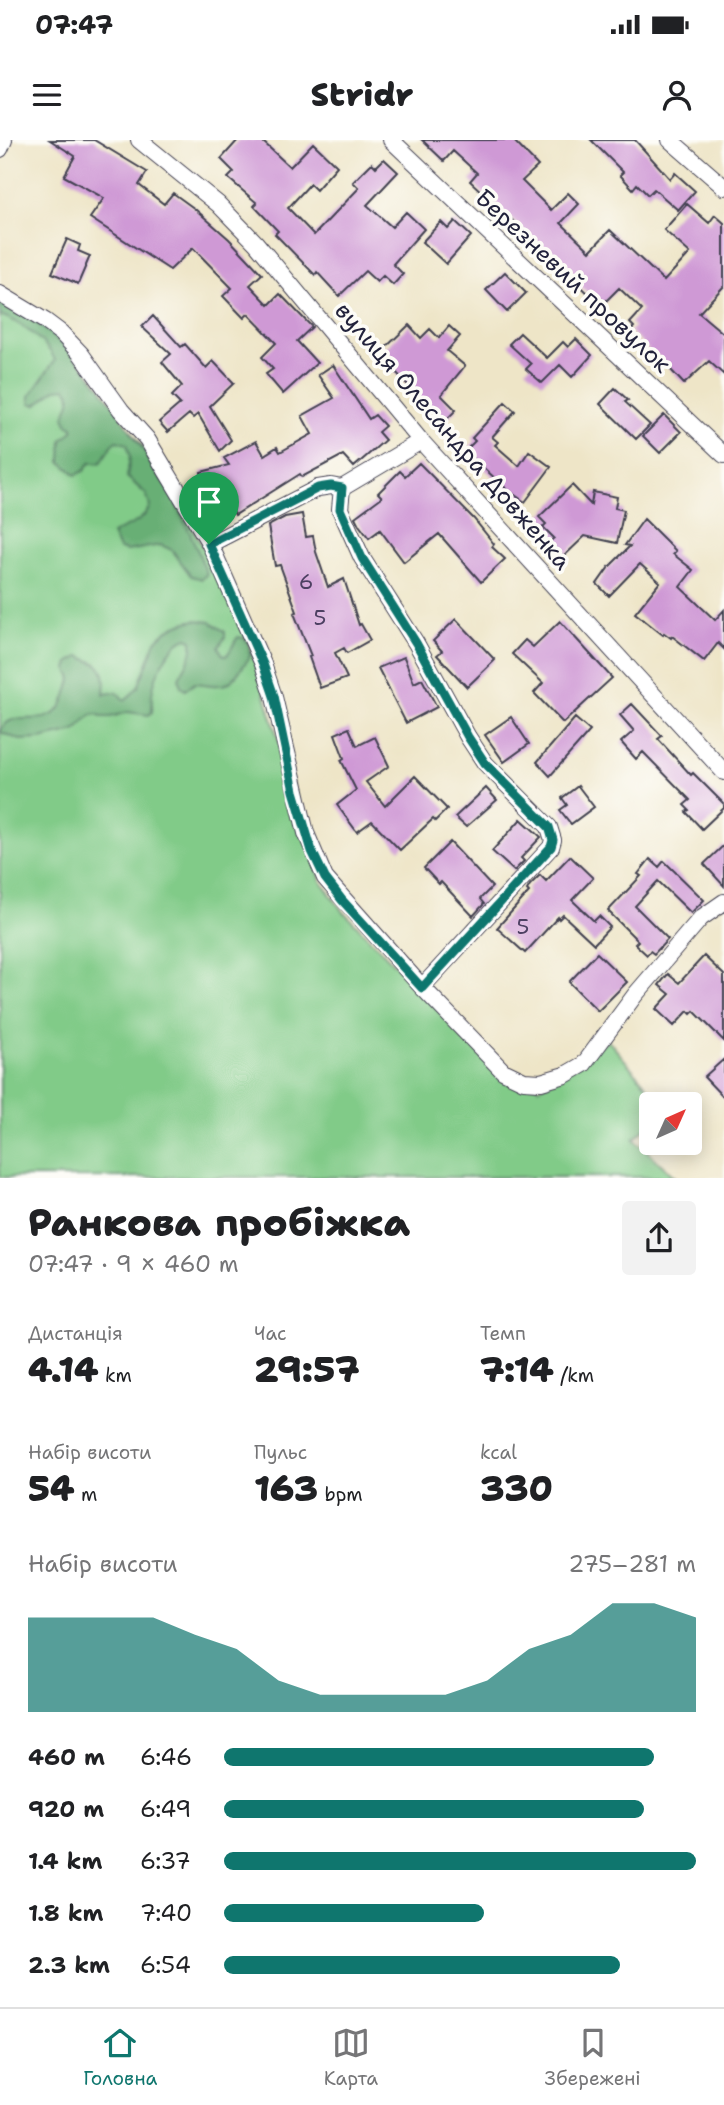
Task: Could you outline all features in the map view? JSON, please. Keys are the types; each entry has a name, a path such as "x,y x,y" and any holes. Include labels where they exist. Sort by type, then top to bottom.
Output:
{"street":[{"path":"0,149 4,140"},
{"name":"вулиця Олесандра Довженка","path":"139,140 218,204 256,243 421,441 724,772"},
{"name":"Березневий провулок","path":"391,140 724,455"},
{"path":"670,140 724,187"},
{"path":"0,294 61,333 82,354 121,410 147,439 209,544 263,664 274,696 294,791 312,851 325,878 422,988 503,1071 524,1081 541,1082 565,1075 584,1064 635,995 692,928 724,902"},
{"path":"209,544 318,488 342,488 421,441"},
{"path":"342,488 340,509 358,549 416,643 468,737 485,763 549,827 553,840 551,847 422,988"}],"green space":[{"path":"0,294 60,338 165,475 246,632 321,881 341,909 488,1061 540,1088 608,1040 652,1092 639,1092 639,1134 634,1139 639,1144 639,1155 651,1155 675,1177 0,1177"},
{"path":"0,296 65,347 93,377 111,402 145,452 179,510 207,574 202,579 191,576 172,550 161,545 127,551 119,549 112,534 143,517 150,506 146,494 127,477 130,456 127,444 117,441 100,463 90,463 84,471 76,475 61,462 62,440 73,431 73,427 68,425 64,417 70,402 69,392 66,388 56,389 36,405 30,403 30,396 55,360 46,346 32,333 0,315"},
{"path":"196,620 211,622 225,632 219,647 226,656 238,637 244,638 249,645 250,657 228,683 195,683 185,690 181,687 179,678 192,651 192,640 187,638 174,646 159,670 153,688 152,712 149,715 128,712 111,717 91,715 75,731 40,739 20,740 0,732 11,720 44,718 59,709 72,678 67,669 69,663 80,656 97,664 102,671 105,678 104,694 117,692 126,700 138,687 156,641 174,627"}],"building":[{"path":"50,140 94,140 147,172 139,185 164,204 173,193 195,209 229,239 262,274 250,285 269,305 280,294 312,327 297,341 317,363 283,394 266,374 273,369 262,357 276,343 248,314 244,318 223,296 232,288 193,248 170,270 90,218 104,198 64,176 75,156"},
{"path":"238,140 261,140 290,167 313,143 337,166 316,190 310,184 288,208 314,235 359,188 353,182 372,163 376,167 384,159 398,172 367,205 392,227 406,212 424,229 393,264 403,274 393,285 383,276 377,282 365,271 339,296 275,234 278,231 254,206 257,203 228,178 234,172 221,159"},
{"path":"422,140 513,140 538,166 522,181 551,210 568,193 579,204 561,223 590,251 610,230 664,281 690,253 664,230 687,204 709,223 715,215 724,223 724,286 699,313 724,334 724,375 709,361 684,384 630,331 634,327 630,323 642,310 619,288 601,306 538,244 533,249 523,239 527,234 470,181 477,173 453,151 444,161"},
{"path":"591,140 635,140 670,179 675,173 695,191 678,210 654,189 648,195 637,184 633,189 620,175 623,172"},
{"path":"455,221 471,236 446,264 422,242 441,222 448,229"},
{"path":"67,239 80,245 78,251 90,256 78,284 52,273"},
{"path":"505,272 526,293 507,312 486,290"},
{"path":"153,316 181,347 185,344 206,368 213,361 234,383 210,406 231,440 220,451 198,414 193,418 189,414 168,432 159,422 180,404 172,396 182,386 162,362 171,354 142,327"},
{"path":"409,325 421,338 430,329 439,338 449,326 460,336 447,351 465,366 441,395 456,410 445,421 407,388 409,386 379,354"},
{"path":"520,333 547,358 563,342 568,347 576,339 592,355 572,377 560,365 542,383 526,369 531,364 509,344"},
{"path":"333,365 369,419 375,415 385,426 378,432 385,440 354,467 343,455 302,477 300,474 235,515 218,485 204,488 201,472 229,465 224,458 256,441 264,455 277,447 280,452 312,434 302,416 334,398 318,375"},
{"path":"615,388 628,400 625,402 650,425 636,439 600,404"},
{"path":"505,402 515,411 492,437 498,442 495,445 519,466 529,451 551,467 525,502 465,451 475,441 472,438"},
{"path":"664,415 681,432 660,453 643,436"},
{"path":"419,463 474,519 494,544 492,547 505,559 481,582 439,534 404,562 380,530 369,538 359,525 355,517 382,497 378,493 400,471 405,476"},
{"path":"572,485 591,505 593,492 617,497 615,508 624,510 617,543 585,536 563,557 548,543 554,538 543,527 546,524 539,517"},
{"path":"302,514 306,537 313,536 328,587 344,579 359,625 361,624 370,640 347,653 344,648 335,653 347,678 320,688 280,565 275,566 268,526 285,517"},
{"path":"644,519 676,551 673,554 693,570 680,587 715,620 724,610 724,649 718,643 704,661 672,636 663,635 635,613 660,582 640,564 609,596 597,584 630,546 625,545"},
{"path":"456,619 495,660 467,687 437,655 442,651 433,641"},
{"path":"560,621 612,678 563,723 534,693 543,683 512,654 525,640 533,647"},
{"path":"404,657 414,683 422,679 437,707 406,723 378,668"},
{"path":"632,704 662,736 658,739 691,775 693,773 724,804 724,808 702,829 686,812 689,810 684,805 690,800 643,752 636,759 621,742 634,731 620,715"},
{"path":"511,717 529,744 504,762 485,735"},
{"path":"575,718 590,731 550,776 537,762"},
{"path":"349,728 357,746 375,737 389,766 366,782 385,806 415,776 447,809 400,850 372,821 357,832 337,805 356,790 341,760 344,758 335,734"},
{"path":"578,786 594,807 571,824 560,810 567,805 562,798"},
{"path":"486,788 497,800 466,827 455,817"},
{"path":"521,819 541,837 521,858 524,861 514,871 492,851"},
{"path":"450,842 492,887 480,899 484,904 473,916 424,868"},
{"path":"724,845 724,886 704,864"},
{"path":"570,856 593,878 572,900 594,921 599,916 610,927 594,944 563,915 559,919 558,917 525,953 497,928 529,892 527,890 530,885 540,875 546,881"},
{"path":"650,859 659,867 664,861 704,900 691,913 658,881 635,906 668,939 654,954 650,951 647,955 635,944 638,941 608,911 641,876 638,874"},
{"path":"597,953 627,982 598,1011 569,982"},
{"path":"704,956 724,975 724,1041 694,1011 691,1014 688,1011 674,1026 656,1009 670,994 659,985 668,974 679,983"},
{"path":"724,1059 724,1098 704,1077"}],"route":[{"path":"318,488 342,488 340,509 362,558 416,643 468,737 485,763 549,827 553,840 551,847 422,988 342,900 325,878 312,851 294,791 274,696 263,664 209,544 318,488"}]}
